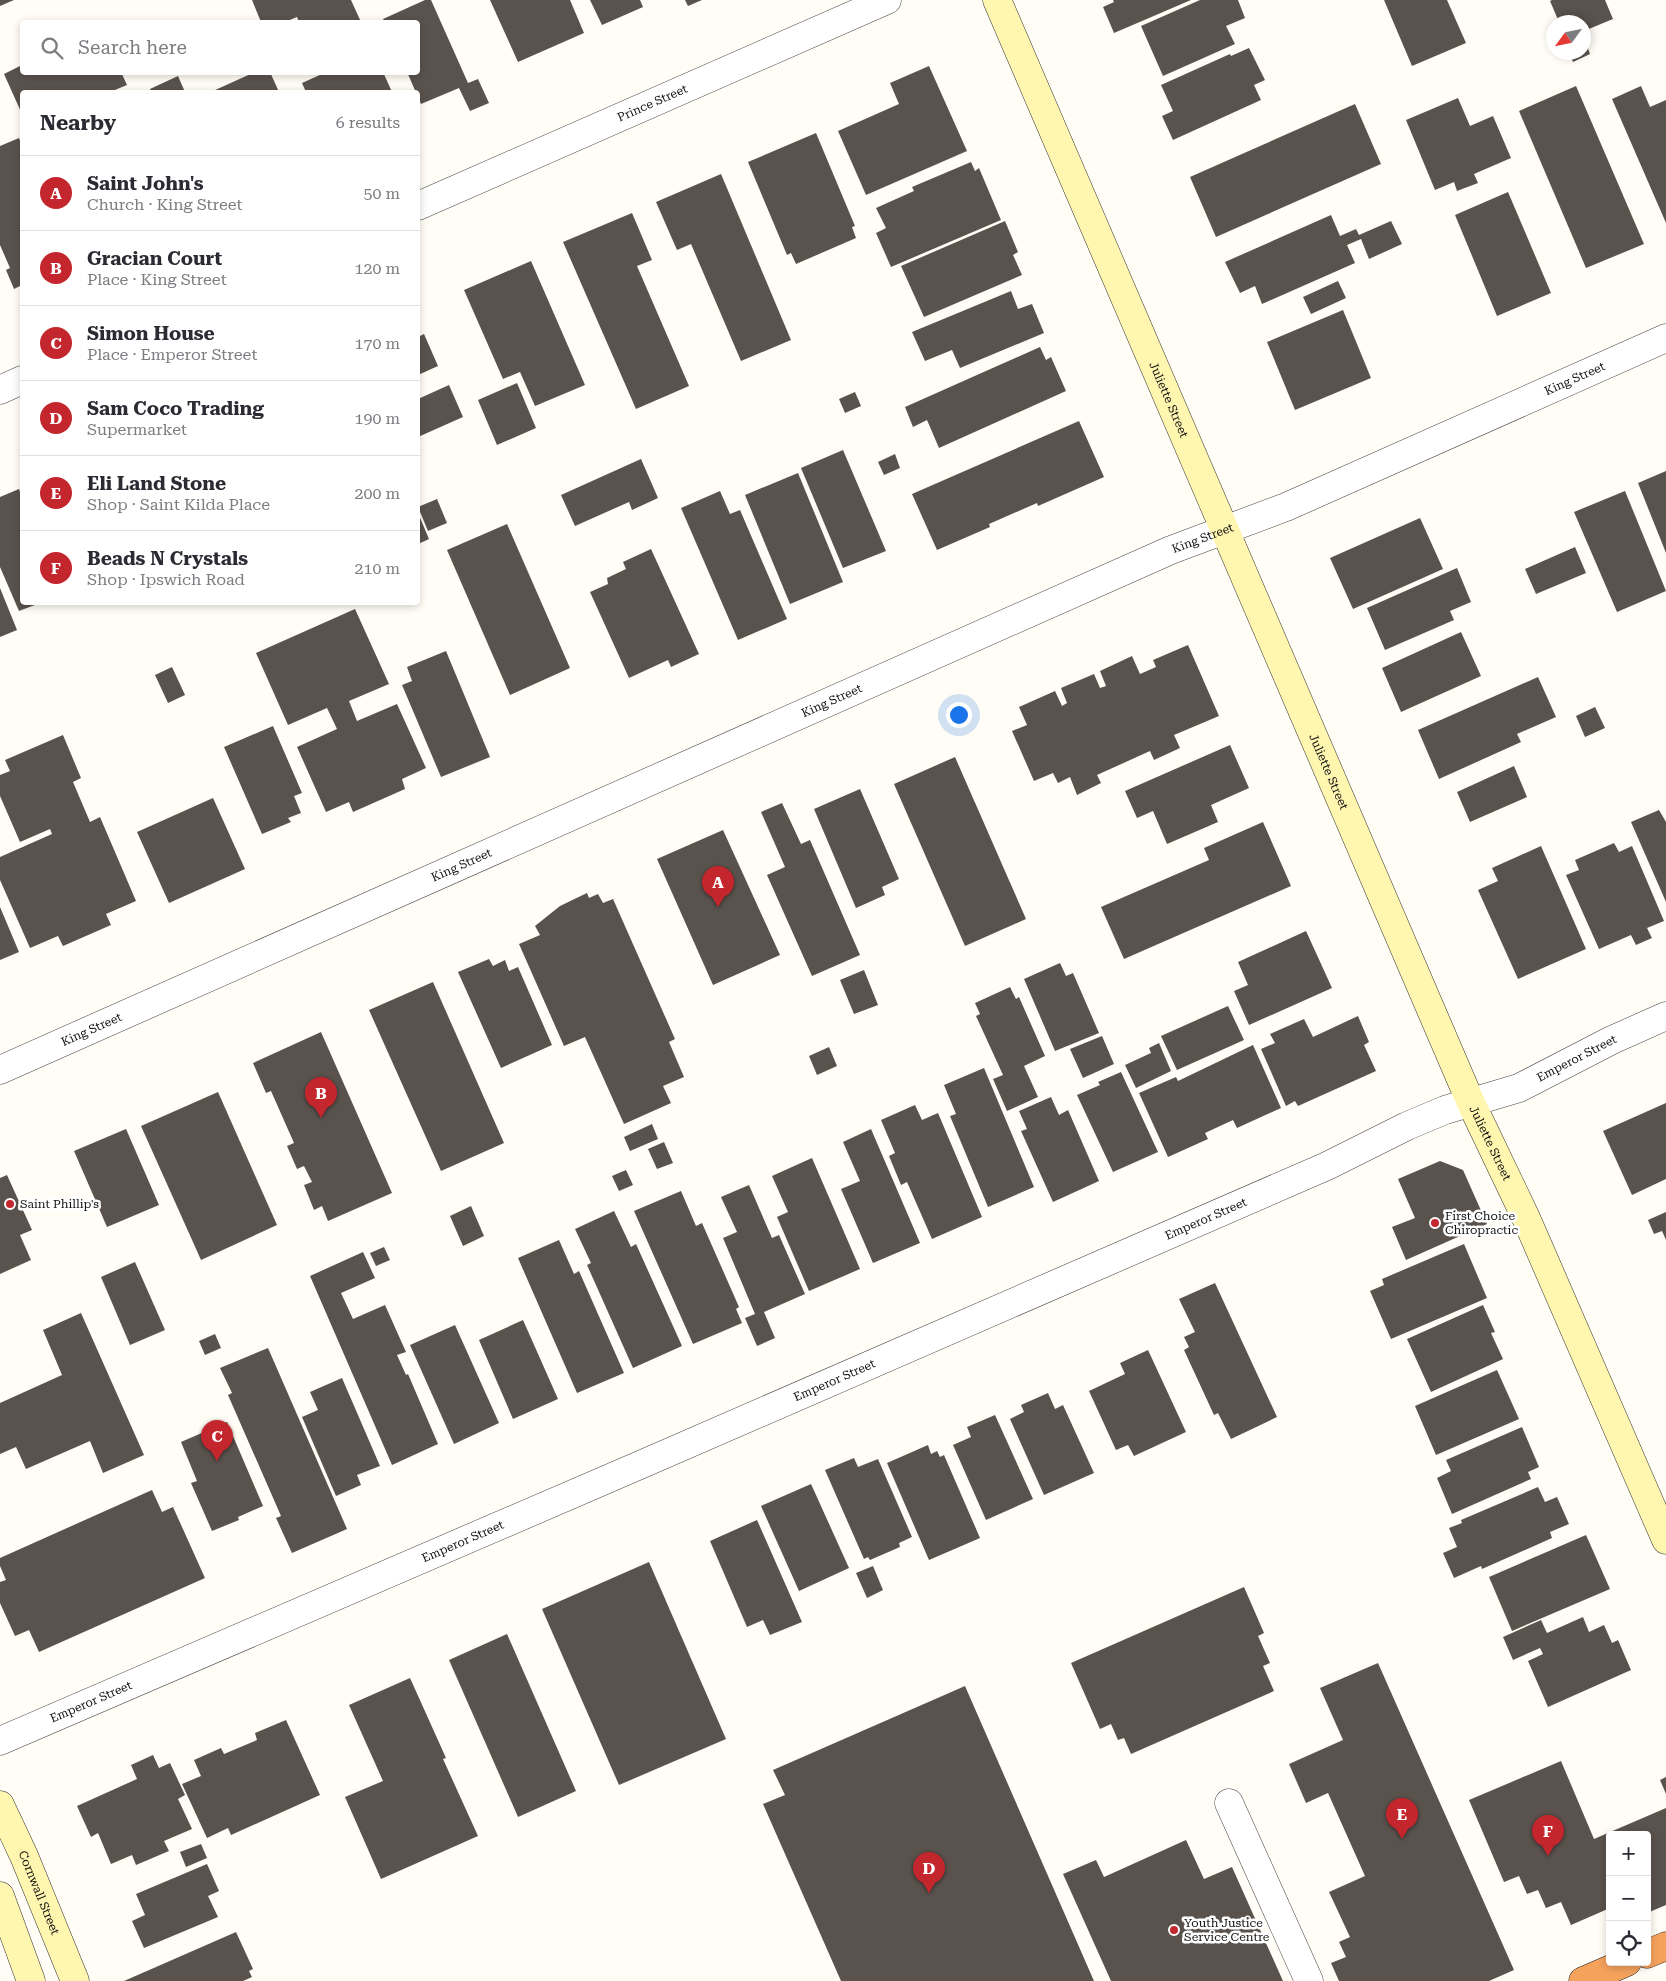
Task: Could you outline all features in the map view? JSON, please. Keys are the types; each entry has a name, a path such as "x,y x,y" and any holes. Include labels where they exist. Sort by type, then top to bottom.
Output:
{"highway":[{"path":"1651,1952 1666,1946"},
{"path":"1583,1981 1618,1966"}],"main road":[{"name":"Juliette Street","path":"997,0 1471,1103 1526,1218 1666,1540"},
{"name":"Cornwall Street","path":"0,1806 24,1856 75,1981"},
{"path":"0,1896 31,1981"}],"street":[{"name":"Prince Street","path":"420,205 887,0"},
{"name":"King Street","path":"0,1070 1172,550 1286,507 1666,338"},
{"path":"0,390 20,381"},
{"name":"Emperor Street","path":"0,1741 1327,1166 1406,1126 1445,1110 1519,1088 1612,1040 1666,1016"},
{"path":"1229,1803 1309,1981"}],"building":[{"path":"0,0 14,0 0,6"},
{"path":"252,0 351,0 360,20 298,20 297,17 290,20 260,20"},
{"path":"425,0 431,0 468,83 478,79 489,103 470,111 459,88 421,104 420,90 415,90 408,75 420,75 420,20 383,19"},
{"path":"490,0 570,0 584,33 518,62"},
{"path":"590,0 640,0 643,7 602,25"},
{"path":"685,0 702,0 688,6"},
{"path":"1113,0 1191,0 1114,33 1103,7 1114,2"},
{"path":"1200,0 1238,0 1245,18 1226,26 1235,44 1163,76 1141,26"},
{"path":"1384,0 1447,0 1466,43 1412,66"},
{"path":"1605,0 1613,19 1591,28 1591,15 1556,15 1550,1"},
{"path":"1249,48 1265,80 1254,85 1261,100 1173,140 1162,116 1173,111 1161,85 1230,54 1231,56"},
{"path":"20,66 20,75 122,75 127,85 115,90 20,90 20,110 4,74"},
{"path":"929,66 967,151 866,195 838,131 899,104 890,83"},
{"path":"248,75 271,75 278,90 215,90"},
{"path":"320,75 384,75 391,90 305,90 302,83"},
{"path":"178,76 184,90 150,90"},
{"path":"1576,86 1644,244 1586,268 1519,111"},
{"path":"1641,86 1650,107 1666,100 1666,223 1612,99"},
{"path":"1458,98 1470,126 1493,116 1511,158 1474,174 1478,183 1457,191 1454,182 1435,190 1406,120"},
{"path":"1355,104 1381,164 1216,237 1190,177"},
{"path":"816,133 855,226 852,227 856,238 796,264 791,253 787,255 748,162"},
{"path":"19,138 20,141 20,286 14,289 6,270 10,268 0,245 0,146"},
{"path":"971,162 975,171 979,168 1001,220 891,267 876,233 886,228 876,208 914,191 912,187"},
{"path":"721,174 791,340 741,361 691,244 677,250 656,202"},
{"path":"1508,192 1551,293 1497,316 1455,215"},
{"path":"632,213 652,260 637,266 689,386 636,409 563,242"},
{"path":"1331,215 1340,236 1356,229 1359,235 1391,221 1402,244 1369,259 1361,239 1347,245 1355,263 1262,304 1255,286 1240,293 1225,262"},
{"path":"1005,221 1018,252 1013,255 1022,275 924,317 901,266"},
{"path":"531,261 585,385 535,406 520,372 503,379 464,290"},
{"path":"1338,281 1346,298 1311,314 1303,297"},
{"path":"1011,291 1018,309 1032,304 1044,333 960,368 952,350 925,361 912,332"},
{"path":"1343,310 1371,378 1295,410 1267,342"},
{"path":"424,334 438,366 420,374 420,336"},
{"path":"1040,347 1046,360 1051,357 1066,391 939,448 927,420 913,427 905,407"},
{"path":"517,383 536,428 497,445 478,400"},
{"path":"449,385 463,417 420,436 420,398"},
{"path":"855,392 861,406 845,413 839,399"},
{"path":"1079,421 1104,477 1038,506 1037,503 989,524 990,527 937,550 912,494"},
{"path":"843,450 886,551 843,568 801,468"},
{"path":"895,454 900,468 884,475 878,462"},
{"path":"641,459 658,498 632,510 629,502 575,526 561,495"},
{"path":"1666,471 1666,553 1638,483"},
{"path":"798,473 843,582 790,604 745,495"},
{"path":"19,489 20,492 20,605 35,605 19,611 0,567 0,497"},
{"path":"720,491 730,514 740,510 787,619 738,640 681,508"},
{"path":"1625,491 1666,591 1617,612 1574,512"},
{"path":"437,499 447,523 428,531 420,512 420,506"},
{"path":"420,518 429,539 420,543"},
{"path":"1420,518 1443,569 1353,609 1330,558"},
{"path":"507,524 570,668 510,695 447,550"},
{"path":"1575,547 1586,573 1536,594 1525,569"},
{"path":"651,549 699,654 671,667 668,660 629,678 590,592 608,584 607,578 626,569 623,562"},
{"path":"1457,568 1471,602 1450,611 1454,620 1385,650 1367,608"},
{"path":"0,588 17,630 0,637"},
{"path":"355,609 389,684 349,701 357,721 397,704 426,768 402,779 405,789 353,812 349,802 326,812 297,747 337,729 327,708 288,725 256,653"},
{"path":"1461,632 1481,676 1401,712 1382,668"},
{"path":"1188,645 1219,716 1174,735 1180,748 1154,760 1150,751 1097,775 1101,783 1077,795 1070,777 1058,783 1053,773 1034,781 1012,731 1027,725 1019,707 1055,691 1062,706 1067,703 1061,688 1094,674 1100,688 1106,686 1100,671 1132,656 1140,674 1156,667 1153,660"},
{"path":"446,651 490,757 441,777 402,685 412,681 407,667"},
{"path":"172,667 185,695 168,703 155,675"},
{"path":"1538,677 1556,717 1517,734 1521,742 1439,779 1418,730"},
{"path":"1595,707 1605,728 1585,737 1576,716"},
{"path":"273,726 302,793 294,796 301,813 288,818 291,822 262,834 224,747"},
{"path":"63,735 81,778 73,782 90,822 100,817 136,901 106,914 111,925 63,946 58,936 30,948 0,880 0,857 52,834 50,829 20,842 0,796 0,775 10,771 5,760"},
{"path":"1230,745 1249,788 1211,805 1218,822 1167,844 1153,811 1137,818 1125,791"},
{"path":"955,757 1026,919 965,946 894,784"},
{"path":"1514,766 1527,797 1470,822 1457,792"},
{"path":"860,789 899,879 882,887 885,895 856,908 814,809"},
{"path":"213,798 245,869 169,903 137,832"},
{"path":"782,803 801,844 810,840 860,955 812,976 767,875 785,867 761,812"},
{"path":"1659,810 1666,822 1666,902 1631,822"},
{"path":"1263,822 1291,886 1124,959 1101,907 1209,860 1204,848"},
{"path":"723,830 780,955 713,985 657,859"},
{"path":"1614,843 1619,852 1632,846 1664,921 1647,928 1652,938 1636,945 1631,935 1599,949 1566,875 1579,870 1575,860"},
{"path":"1541,846 1586,949 1518,979 1478,890 1498,881 1492,868"},
{"path":"587,893 589,898 598,894 603,903 613,899 675,1039 669,1042 684,1077 663,1086 671,1103 624,1124 585,1037 564,1046 519,944 540,935 535,926 560,906"},
{"path":"0,907 19,952 0,960"},
{"path":"1306,931 1332,988 1249,1025 1234,991 1248,985 1238,962"},
{"path":"489,959 493,966 505,960 509,971 518,967 552,1045 501,1068 458,972"},
{"path":"1060,963 1066,976 1073,973 1099,1033 1055,1051 1024,979"},
{"path":"864,970 878,1005 854,1014 840,980"},
{"path":"433,982 504,1143 441,1171 369,1010"},
{"path":"1010,987 1016,999 1019,997 1045,1056 1024,1066 1038,1097 1007,1111 993,1079 1003,1075 976,1016 980,1014 975,1003"},
{"path":"1228,1006 1244,1040 1177,1070 1161,1036"},
{"path":"1358,1016 1369,1042 1364,1045 1376,1071 1298,1106 1295,1101 1286,1106 1261,1049 1275,1043 1270,1034 1304,1019 1313,1037"},
{"path":"321,1032 392,1193 328,1221 322,1206 314,1210 304,1185 312,1182 304,1166 297,1169 287,1146 294,1143 271,1091 266,1093 253,1063"},
{"path":"1102,1036 1114,1064 1083,1078 1070,1049"},
{"path":"1159,1043 1171,1071 1136,1088 1125,1065 1151,1053 1149,1048"},
{"path":"1253,1045 1281,1108 1237,1128 1233,1120 1205,1133 1208,1139 1168,1157 1139,1093 1176,1077 1178,1081"},
{"path":"829,1047 837,1066 817,1075 809,1056"},
{"path":"984,1068 1034,1187 988,1207 950,1116 956,1114 944,1085"},
{"path":"1121,1072 1158,1152 1113,1172 1077,1095 1100,1085 1098,1082"},
{"path":"218,1092 277,1225 201,1260 141,1126"},
{"path":"1051,1097 1059,1115 1068,1110 1099,1181 1053,1202 1021,1131 1027,1129 1019,1111"},
{"path":"1666,1103 1666,1179 1632,1195 1603,1131"},
{"path":"915,1105 922,1120 938,1113 982,1217 932,1239 907,1182 901,1185 889,1156 895,1153 881,1120"},
{"path":"652,1124 658,1139 630,1151 624,1137"},
{"path":"126,1129 159,1205 107,1227 74,1151"},
{"path":"871,1129 920,1243 873,1263 841,1189 860,1181 843,1142"},
{"path":"664,1142 673,1163 657,1169 648,1149"},
{"path":"812,1158 860,1269 809,1291 777,1217 788,1212 772,1176"},
{"name":"First Choice Chiropractic","path":"1440,1161 1463,1170 1487,1224 1406,1260 1392,1227 1415,1218 1398,1179"},
{"path":"626,1170 633,1185 619,1191 612,1176"},
{"name":"Saint Phillip's","path":"7,1175 32,1230 20,1235 31,1260 0,1274 0,1178"},
{"path":"749,1185 772,1238 779,1235 805,1294 764,1312 775,1338 757,1346 745,1318 755,1314 723,1238 737,1232 721,1197"},
{"path":"681,1191 696,1226 702,1223 739,1307 736,1309 742,1323 693,1344 634,1211"},
{"path":"471,1206 484,1236 463,1246 450,1216"},
{"path":"614,1211 631,1247 636,1244 682,1346 633,1368 587,1265 591,1263 575,1229"},
{"path":"1666,1212 1666,1240 1662,1231 1654,1234 1648,1220"},
{"path":"559,1240 574,1274 579,1271 624,1373 577,1393 518,1258"},
{"path":"1464,1244 1487,1298 1391,1339 1370,1291 1384,1285 1382,1279"},
{"path":"384,1247 390,1260 376,1266 370,1253"},
{"path":"363,1252 375,1278 341,1293 353,1319 385,1305 406,1352 397,1355 406,1375 408,1374 438,1444 392,1465 310,1276"},
{"path":"135,1262 165,1330 130,1345 101,1277"},
{"path":"1215,1283 1277,1417 1231,1439 1218,1413 1214,1415 1184,1350 1189,1347 1184,1337 1195,1332 1179,1299"},
{"path":"1483,1305 1495,1332 1491,1333 1503,1359 1431,1392 1407,1339"},
{"path":"81,1313 144,1455 103,1473 90,1441 26,1469 16,1447 0,1454 0,1403 62,1375 43,1330"},
{"path":"523,1320 558,1399 513,1419 479,1340"},
{"path":"455,1325 499,1423 454,1444 410,1345"},
{"path":"215,1334 221,1348 205,1355 199,1341"},
{"path":"268,1348 347,1529 292,1553 276,1518 281,1516 228,1395 232,1393 220,1368"},
{"path":"1148,1350 1186,1432 1134,1456 1128,1445 1116,1450 1089,1391 1125,1374 1120,1363"},
{"path":"1497,1370 1519,1419 1436,1455 1415,1406"},
{"path":"342,1378 380,1466 357,1475 361,1485 336,1496 302,1417 318,1410 310,1392"},
{"path":"1048,1393 1055,1409 1063,1405 1094,1473 1044,1495 1010,1419 1024,1412 1021,1405"},
{"path":"995,1415 1033,1499 986,1520 953,1445 971,1437 967,1427"},
{"path":"227,1422 263,1506 238,1517 239,1520 212,1531 191,1483 197,1481 181,1442"},
{"path":"1522,1427 1539,1467 1528,1472 1531,1479 1452,1514 1437,1478 1451,1471 1446,1460"},
{"path":"928,1445 931,1454 937,1451 940,1457 944,1455 980,1538 929,1560 887,1463"},
{"path":"854,1458 858,1467 878,1459 912,1537 899,1543 900,1547 870,1560 868,1557 864,1559 825,1470"},
{"path":"811,1484 849,1568 799,1591 761,1506"},
{"path":"1538,1487 1545,1502 1557,1497 1569,1524 1550,1532 1552,1538 1482,1569 1481,1566 1454,1578 1443,1553 1457,1547 1449,1528 1462,1523 1461,1520"},
{"path":"152,1490 162,1512 173,1507 205,1578 39,1652 29,1630 15,1636 0,1603 0,1582 6,1580 0,1566 0,1558"},
{"path":"757,1520 802,1622 770,1635 763,1620 747,1627 710,1541"},
{"path":"1586,1535 1610,1589 1512,1631 1489,1577"},
{"path":"649,1562 726,1739 619,1785 542,1609"},
{"path":"873,1566 883,1590 867,1598 856,1573"},
{"path":"1244,1587 1264,1633 1258,1636 1270,1663 1263,1666 1274,1691 1131,1754 1124,1738 1118,1740 1111,1724 1100,1729 1071,1663"},
{"path":"1583,1617 1589,1632 1604,1625 1612,1643 1618,1640 1631,1670 1548,1707 1528,1661 1543,1654 1540,1648 1513,1660 1503,1637 1541,1620 1547,1633"},
{"path":"507,1634 576,1791 518,1817 449,1660"},
{"path":"1378,1663 1514,1970 1489,1981 1339,1981 1331,1963 1346,1957 1339,1942 1350,1937 1329,1892 1365,1876 1328,1793 1306,1803 1289,1764 1343,1740 1320,1688"},
{"path":"410,1678 446,1758 443,1759 478,1836 381,1879 345,1797 383,1781 349,1705"},
{"path":"965,1686 1094,1981 841,1981 763,1804 785,1795 773,1770"},
{"path":"286,1720 320,1795 231,1835 228,1828 207,1838 182,1784 201,1776 194,1760 221,1748 224,1754 257,1740 255,1733"},
{"path":"153,1755 159,1768 170,1763 185,1795 178,1799 192,1829 164,1841 169,1851 136,1865 132,1855 111,1864 98,1833 91,1837 77,1806 137,1779 131,1765"},
{"path":"1561,1761 1594,1839 1606,1834 1606,1910 1571,1925 1561,1902 1546,1908 1538,1890 1527,1894 1519,1876 1504,1882 1469,1800"},
{"path":"1666,1777 1666,1794 1660,1780"},
{"path":"1666,1808 1666,1905 1651,1911 1651,1831 1613,1831"},
{"name":"Youth Justice Service Centre","path":"1186,1840 1204,1879 1232,1867 1283,1981 1111,1981 1063,1874 1096,1860 1104,1877"},
{"path":"201,1844 207,1858 186,1867 180,1852"},
{"path":"207,1864 219,1891 208,1896 218,1917 144,1948 132,1921 145,1915 136,1894"},
{"path":"236,1932 253,1969 249,1971 252,1977 243,1981 124,1981"}],"place":[{"name":"Saint John's","path":"718,907"},
{"name":"Gracian Court","path":"321,1118"},
{"name":"Saint Phillip's","path":"10,1204"},
{"name":"First Choice Chiropractic","path":"1435,1223"},
{"name":"Simon House","path":"217,1461"},
{"name":"Eli Land Stone","path":"1402,1839"},
{"name":"Beads N Crystals","path":"1548,1856"},
{"name":"Sam Coco Trading","path":"929,1893"},
{"name":"Youth Justice Service Centre","path":"1174,1930"}]}
